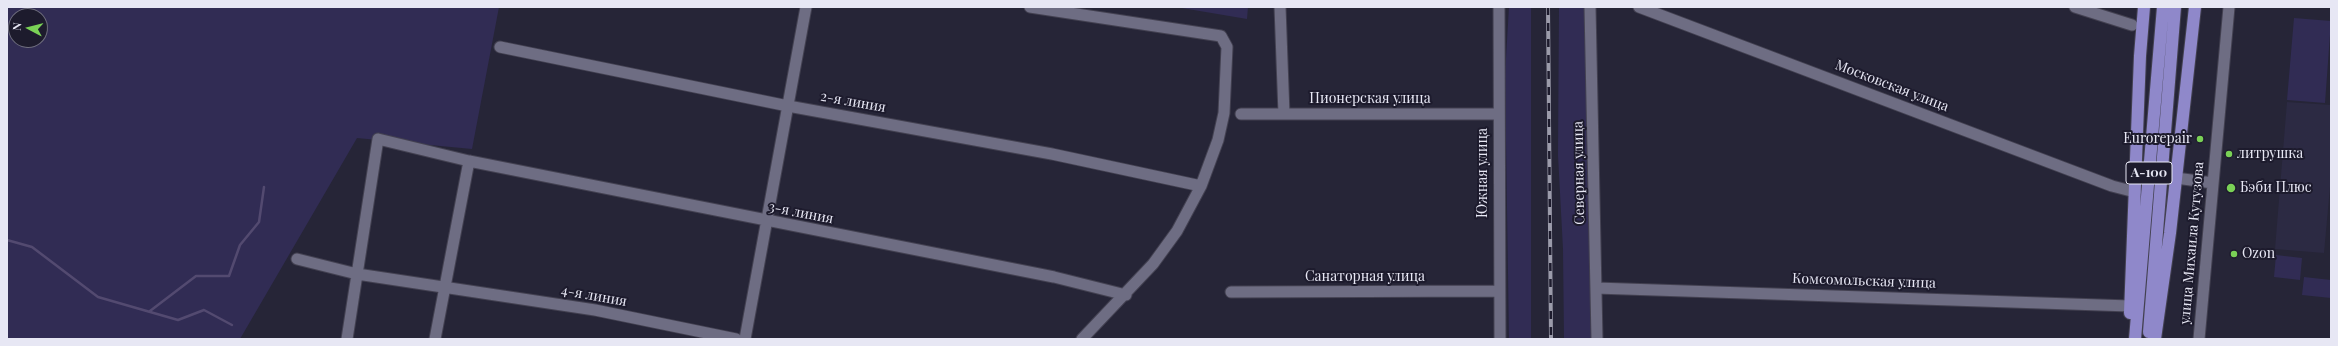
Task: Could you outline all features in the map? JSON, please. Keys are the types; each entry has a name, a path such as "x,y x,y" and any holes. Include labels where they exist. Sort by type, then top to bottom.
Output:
{"main road":[{"path":"2129,339 2140,56 2144,7"},
{"name":"А-100","path":"2135,339 2163,7"},
{"name":"А-100","path":"2148,339 2175,7"},
{"path":"2155,339 2176,178 2195,7"}],"street":[{"path":"745,339 806,7"},
{"path":"1030,7 1221,36 1227,47 1224,113 1218,140 1201,186 1177,231 1153,264 1126,295 1082,339"},
{"path":"1280,7 1284,114"},
{"name":"Южная улица","path":"1499,7 1498,114 1500,339"},
{"name":"Северная улица","path":"1590,7 1597,339"},
{"name":"Московская улица","path":"1639,7 2112,186 2135,192"},
{"path":"2075,7 2132,25"},
{"name":"улица Михаила Кутузова","path":"2199,339 2229,7"},
{"name":"2-я линия","path":"500,47 788,106 1052,154 1201,186"},
{"name":"Пионерская улица","path":"1242,114 1498,114"},
{"name":"3-я линия","path":"357,274 378,139 469,161 1054,277 1126,295"},
{"path":"435,339 469,161"},
{"path":"2176,178 2213,183"},
{"name":"4-я линия","path":"297,260 357,274 446,286 595,310 736,339"},
{"path":"347,339 357,274"},
{"name":"Комсомольская улица","path":"1596,288 2130,306"},
{"name":"Санаторная улица","path":"1231,292 1499,292"}],"shaded area":[{"path":"7,7 499,7 472,149 357,138 240,339 7,339"},
{"path":"1176,7 1248,7 1247,19"},
{"path":"1509,7 1531,7 1531,339 1509,339 1505,75"},
{"path":"1559,7 1587,7 1594,339 1564,339 1563,249 1558,155"},
{"path":"2294,18 2331,21 2325,103 2287,100"},
{"path":"2287,102 2331,105 2331,176 2324,253 2275,249"},
{"path":"2276,255 2302,258 2300,280 2274,277"},
{"path":"2304,277 2331,280 2331,298 2302,295"}],"waterway":[{"path":"150,311 196,276 229,276 240,245 259,222 264,187"},
{"path":"7,240 32,247 98,297 178,320 204,310 232,325"}],"railway":[{"path":"1548,7 1551,339"}],"place":[{"name":"Eurorepair","path":"2200,139"},
{"name":"литрушка","path":"2229,154"},
{"name":"Бэби Плюс","path":"2231,188"},
{"name":"Ozon","path":"2234,254"}]}
